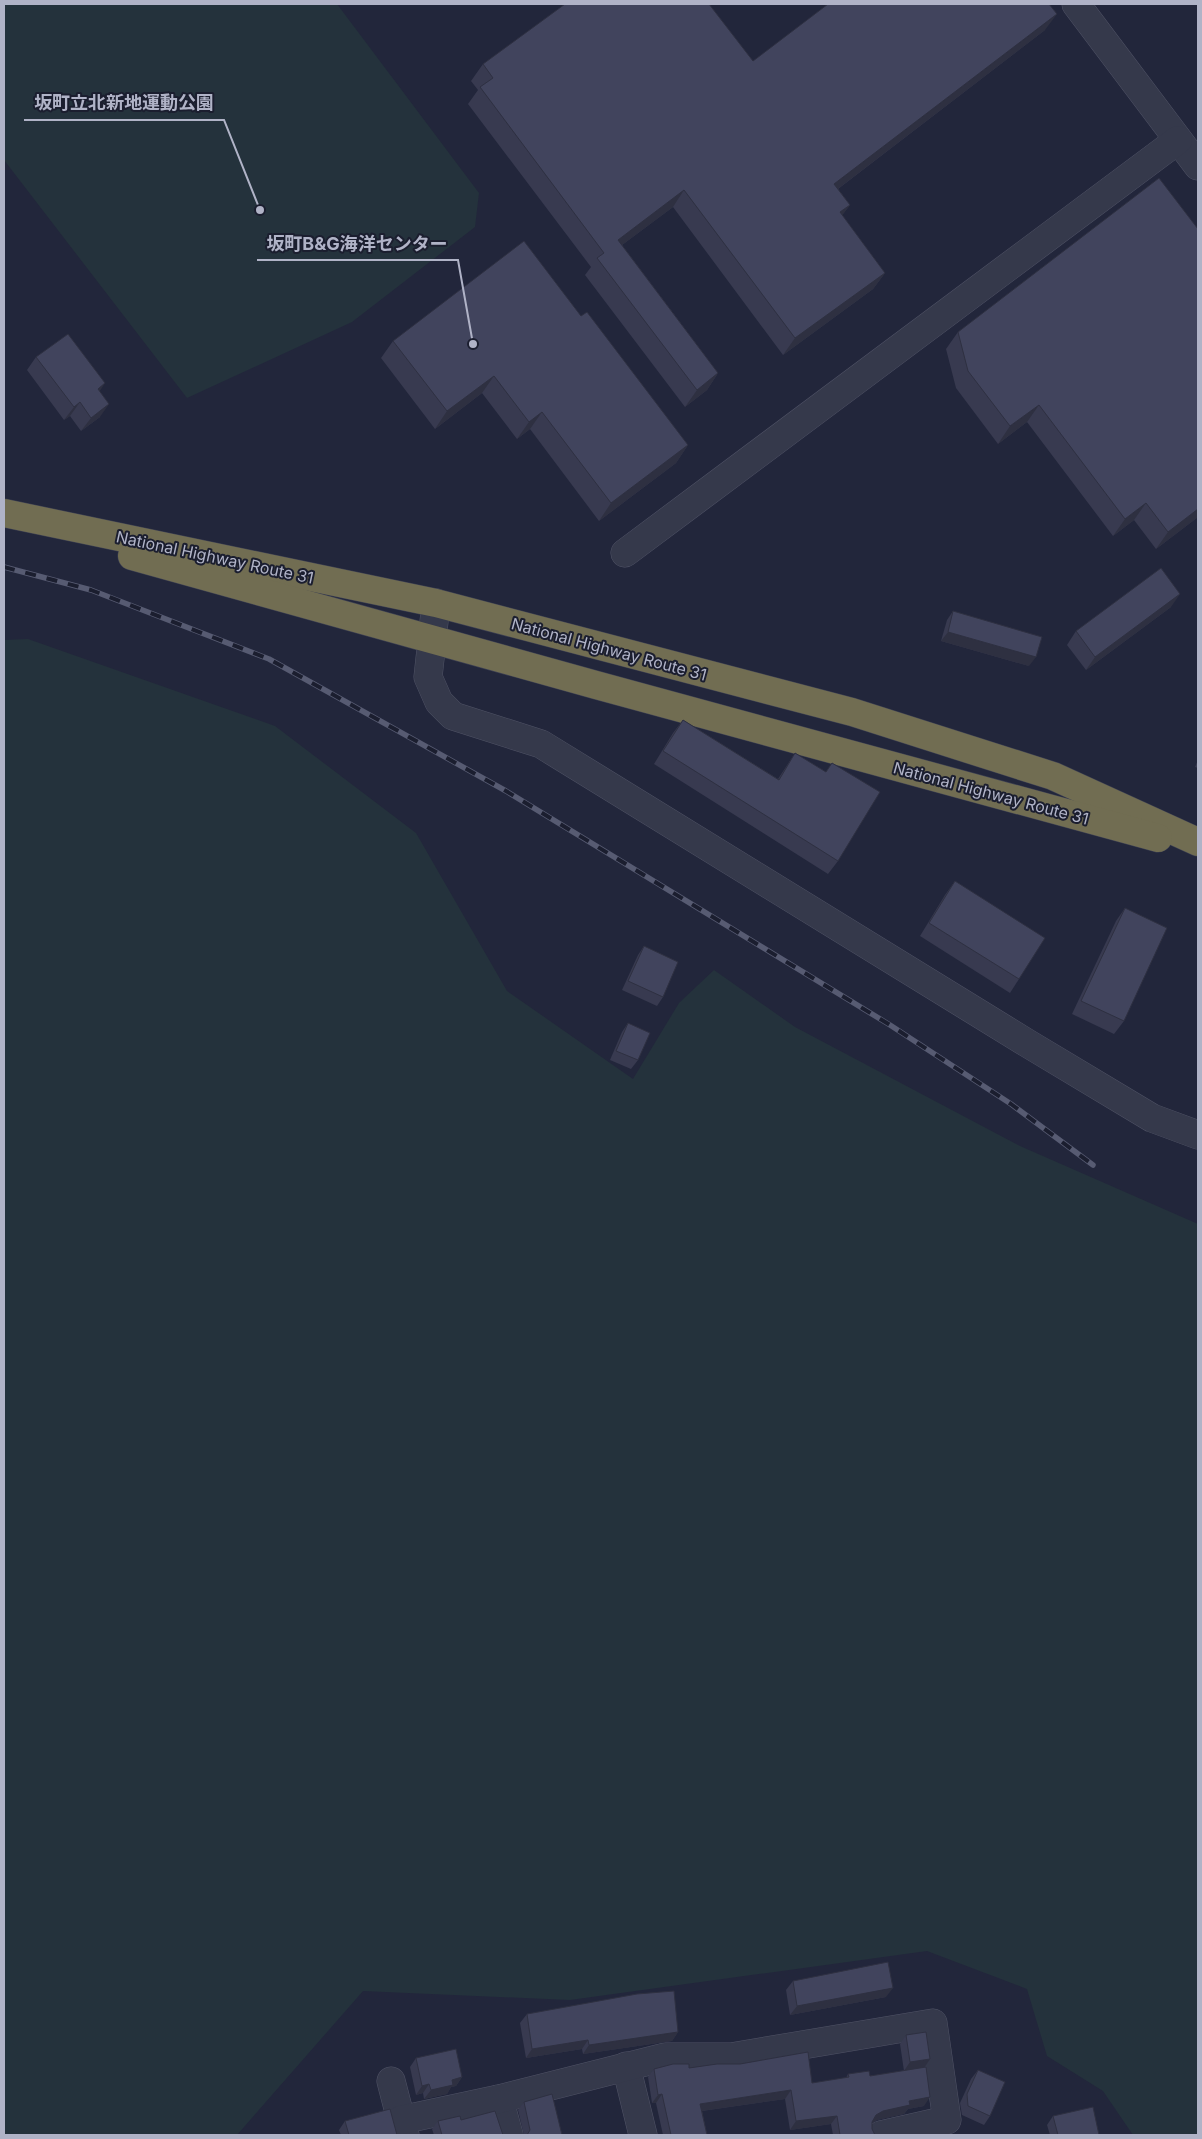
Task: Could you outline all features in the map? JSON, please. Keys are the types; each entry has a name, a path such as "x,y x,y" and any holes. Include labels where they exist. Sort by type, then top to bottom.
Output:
{"highway":[{"name":"National Highway Route 31","path":"4,512 436,603 852,712 1053,776 1198,842"},
{"name":"National Highway Route 31","path":"4,518 432,640 1198,849"}],"street":[{"path":"1076,4 1198,166"},
{"path":"624,553 1178,140"},
{"path":"436,603 428,677 439,702 453,716 541,744 1152,1118 1198,1135"},
{"path":"391,2080 403,2128 499,2099 665,2057 731,2057 933,2023 947,2120 881,2135"},
{"path":"626,2066 643,2135"},
{"path":"499,2099 508,2135"}],"shaded area":[{"path":"4,4 337,4 479,193 475,227 352,322 187,398 4,160"},
{"path":"28,639 275,726 416,833 507,991 633,1079 679,1003 714,970 795,1027 1020,1146 1198,1224 1198,2135 1133,2135 1103,2091 1047,2056 1027,1989 927,1951 570,2000 363,1991 237,2135 4,2135 4,640"}],"building":[{"path":"565,4 709,4 753,61 828,4 1049,4 1057,14 834,184 850,205 840,212 885,273 795,338 684,190 618,240 718,373 697,390 597,258 604,253 480,87 493,78 483,64"},
{"path":"1159,178 1198,229 1198,509 1168,532 1146,503 1125,519 1039,405 1010,426 968,371 958,332"},
{"path":"524,241 581,316 587,312 688,445 611,503 542,412 529,422 494,376 447,411 393,341"},
{"path":"68,334 105,383 98,389 109,404 91,418 80,402 74,407 36,357"},
{"path":"1161,568 1180,594 1095,657 1076,631"},
{"path":"953,611 1042,637 1036,657 948,632"},
{"path":"683,720 779,780 795,753 826,772 832,763 880,792 838,861 663,751"},
{"path":"955,881 1045,938 1019,979 929,923"},
{"path":"1125,908 1167,928 1124,1021 1081,1001"},
{"path":"644,946 678,962 663,997 628,981"},
{"path":"628,1023 650,1033 638,1060 616,1051"},
{"path":"888,1962 893,1988 797,2006 793,1981"},
{"path":"674,1991 678,2032 589,2045 588,2040 532,2049 527,2014 637,1994"},
{"path":"926,2032 930,2059 910,2062 906,2035"},
{"path":"456,2049 462,2077 452,2080 453,2085 431,2090 429,2084 422,2086 416,2058"},
{"path":"808,2052 812,2083 849,2077 848,2074 869,2071 870,2076 926,2067 930,2097 909,2101 910,2105 883,2111 876,2115 872,2122 872,2129 875,2135 840,2135 837,2116 796,2121 791,2090 700,2104 707,2135 671,2135 662,2094 658,2095 654,2069 673,2064 689,2064 689,2068 717,2064 740,2064"},
{"path":"978,2070 1005,2082 990,2116 968,2106 967,2094"},
{"path":"552,2094 562,2135 527,2135 530,2130 524,2102"},
{"path":"1093,2107 1099,2135 1058,2135 1053,2116"},
{"path":"390,2109 397,2135 349,2135 345,2121"},
{"path":"495,2111 503,2135 442,2135 438,2121 460,2116 461,2120"}],"railway":[{"path":"4,567 91,590 269,659 506,791 890,1025 1011,1104 1093,1165"}],"place":[{"name":"坂町立北新地運動公園","path":"260,210"},
{"name":"坂町B&G海洋センター","path":"473,344"}]}
